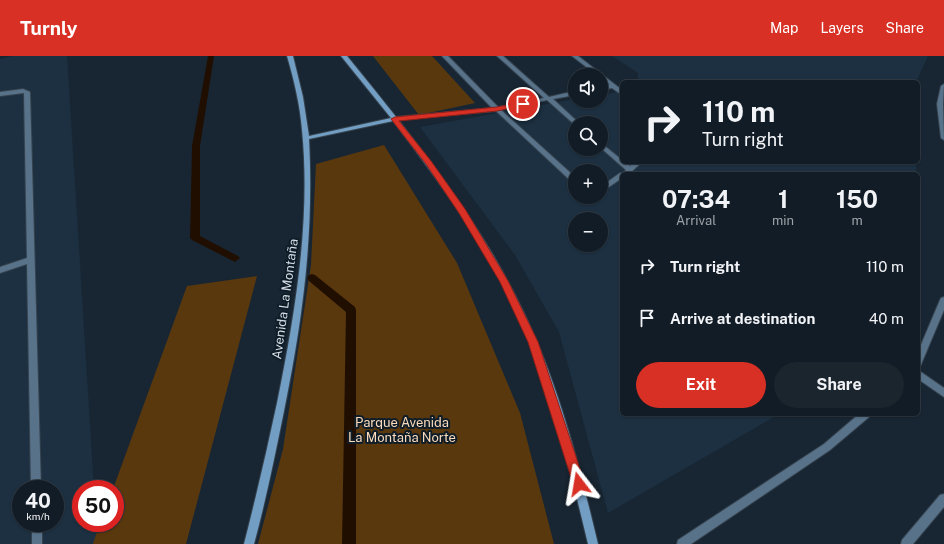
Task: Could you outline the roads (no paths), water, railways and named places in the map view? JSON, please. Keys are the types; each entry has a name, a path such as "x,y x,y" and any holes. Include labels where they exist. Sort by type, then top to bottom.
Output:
{"main road":[{"name":"Avenida La Montaña","path":"249,544 260,503 292,350 307,237 306,138 299,92 290,56"},
{"path":"344,56 429,162 462,211 504,281 533,342 575,469 593,544"},
{"path":"306,138 395,119"}],"street":[{"path":"446,56 497,109 568,175"},
{"path":"500,56 568,116"},
{"path":"575,56 591,68"},
{"path":"608,81 620,91"},
{"path":"608,87 614,86"},
{"path":"944,86 940,104 944,138"},
{"path":"0,94 15,91 27,92 36,480"},
{"path":"395,119 497,109 568,94"},
{"path":"608,153 624,172"},
{"path":"626,172 636,164"},
{"path":"608,184 620,176"},
{"path":"0,270 31,260"},
{"path":"920,357 944,300"},
{"path":"920,375 944,393"},
{"path":"682,544 827,447 864,416"},
{"path":"906,544 944,499"},
{"path":"37,532 37,544"}],"waterway":[{"path":"211,56 196,146 195,238 235,258"},
{"path":"312,278 351,310 349,544"}],"park label":[{"name":"Parque Avenida La Montaña Norte","path":"402,430"}]}
